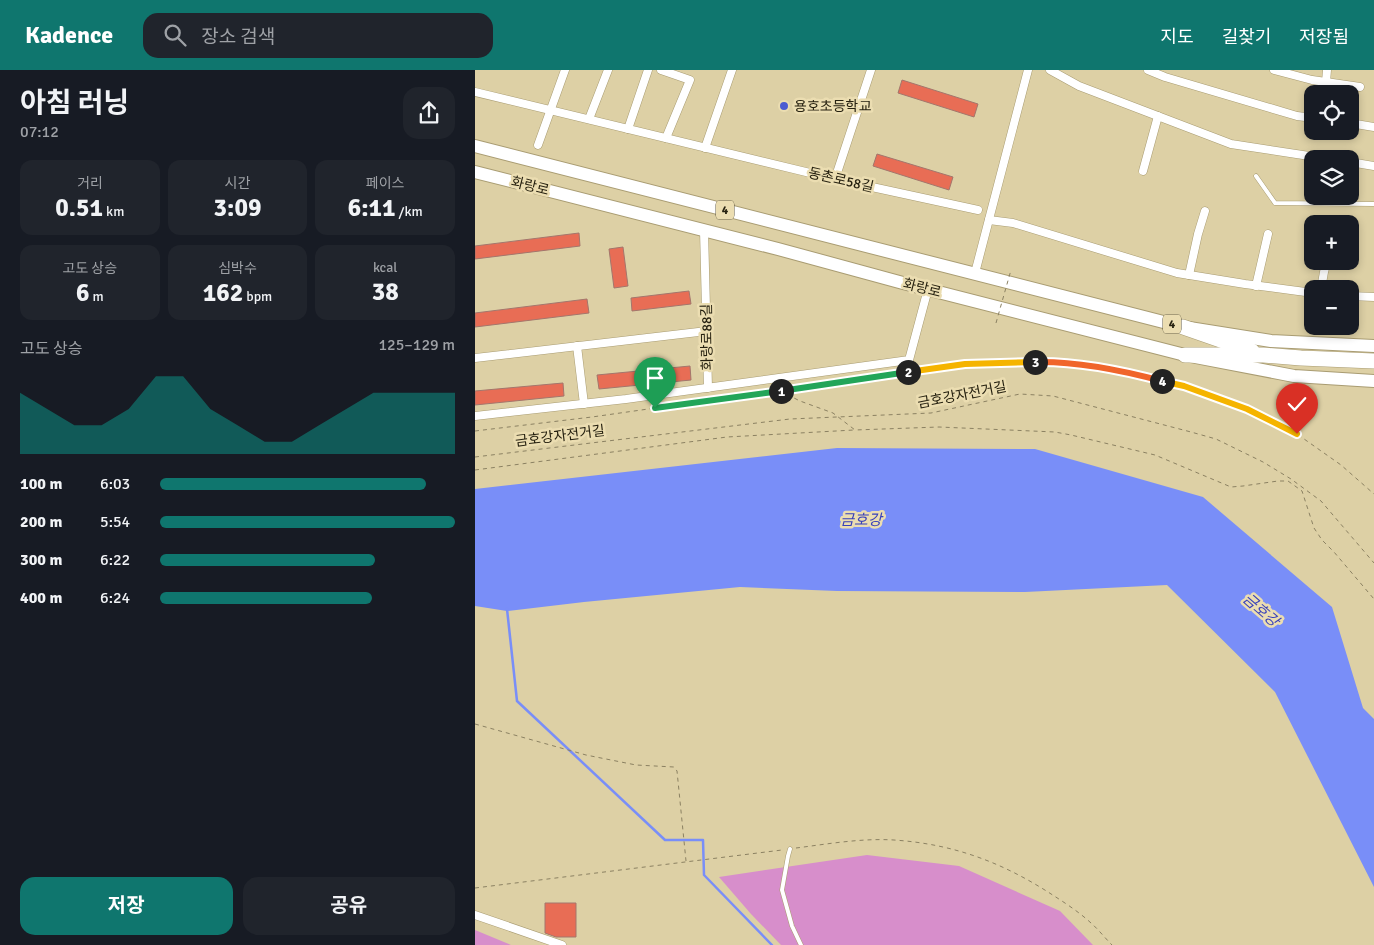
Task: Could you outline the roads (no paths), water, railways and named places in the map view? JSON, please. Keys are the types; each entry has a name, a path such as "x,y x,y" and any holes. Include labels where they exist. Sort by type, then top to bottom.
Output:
{"highway":[{"path":"1183,327 1263,355"},
{"path":"1185,355 1263,355 1374,361"}],"main road":[{"name":"화랑로","path":"475,146 1183,327 1271,341 1374,346"},
{"name":"화랑로","path":"475,172 1185,355 1294,376 1374,381"}],"street":[{"path":"538,145 565,70"},
{"path":"589,119 608,70"},
{"path":"628,129 648,70"},
{"path":"661,70 690,80 667,138"},
{"path":"705,148 732,70"},
{"path":"835,179 871,70"},
{"path":"975,273 1028,70"},
{"path":"1050,70 1079,86 1231,144 1304,155"},
{"path":"1149,70 1165,77 1304,117"},
{"path":"1274,70 1312,80 1360,87"},
{"path":"1326,85 1327,70"},
{"name":"동촌로58길","path":"475,92 835,179 978,210"},
{"path":"1143,171 1158,116"},
{"path":"1359,124 1374,127"},
{"path":"1359,164 1374,166"},
{"path":"1189,275 1205,211"},
{"path":"989,220 1013,223 1158,268 1256,286 1304,292"},
{"name":"화랑로88길","path":"475,416 708,388 704,230"},
{"path":"1256,286 1269,234"},
{"path":"708,388 909,360 928,290"},
{"path":"1359,296 1374,297"},
{"path":"475,358 707,331"},
{"path":"577,346 584,404"},
{"path":"475,915 562,945"}],"lane":[{"path":"1256,176 1275,203 1374,204"},
{"path":"790,849 782,890 792,926 801,945"}],"water":[{"name":"금호강","path":"837,448 1035,449 1203,497 1332,607 1363,708 1374,719 1374,887 1275,692 1167,585 1025,592 837,591 740,587 507,611 475,606 475,489"}],"waterway":[{"path":"507,609 517,701 665,840 703,840 704,875 772,945"}],"place":[{"name":"용호초등학교","path":"784,106"}]}
